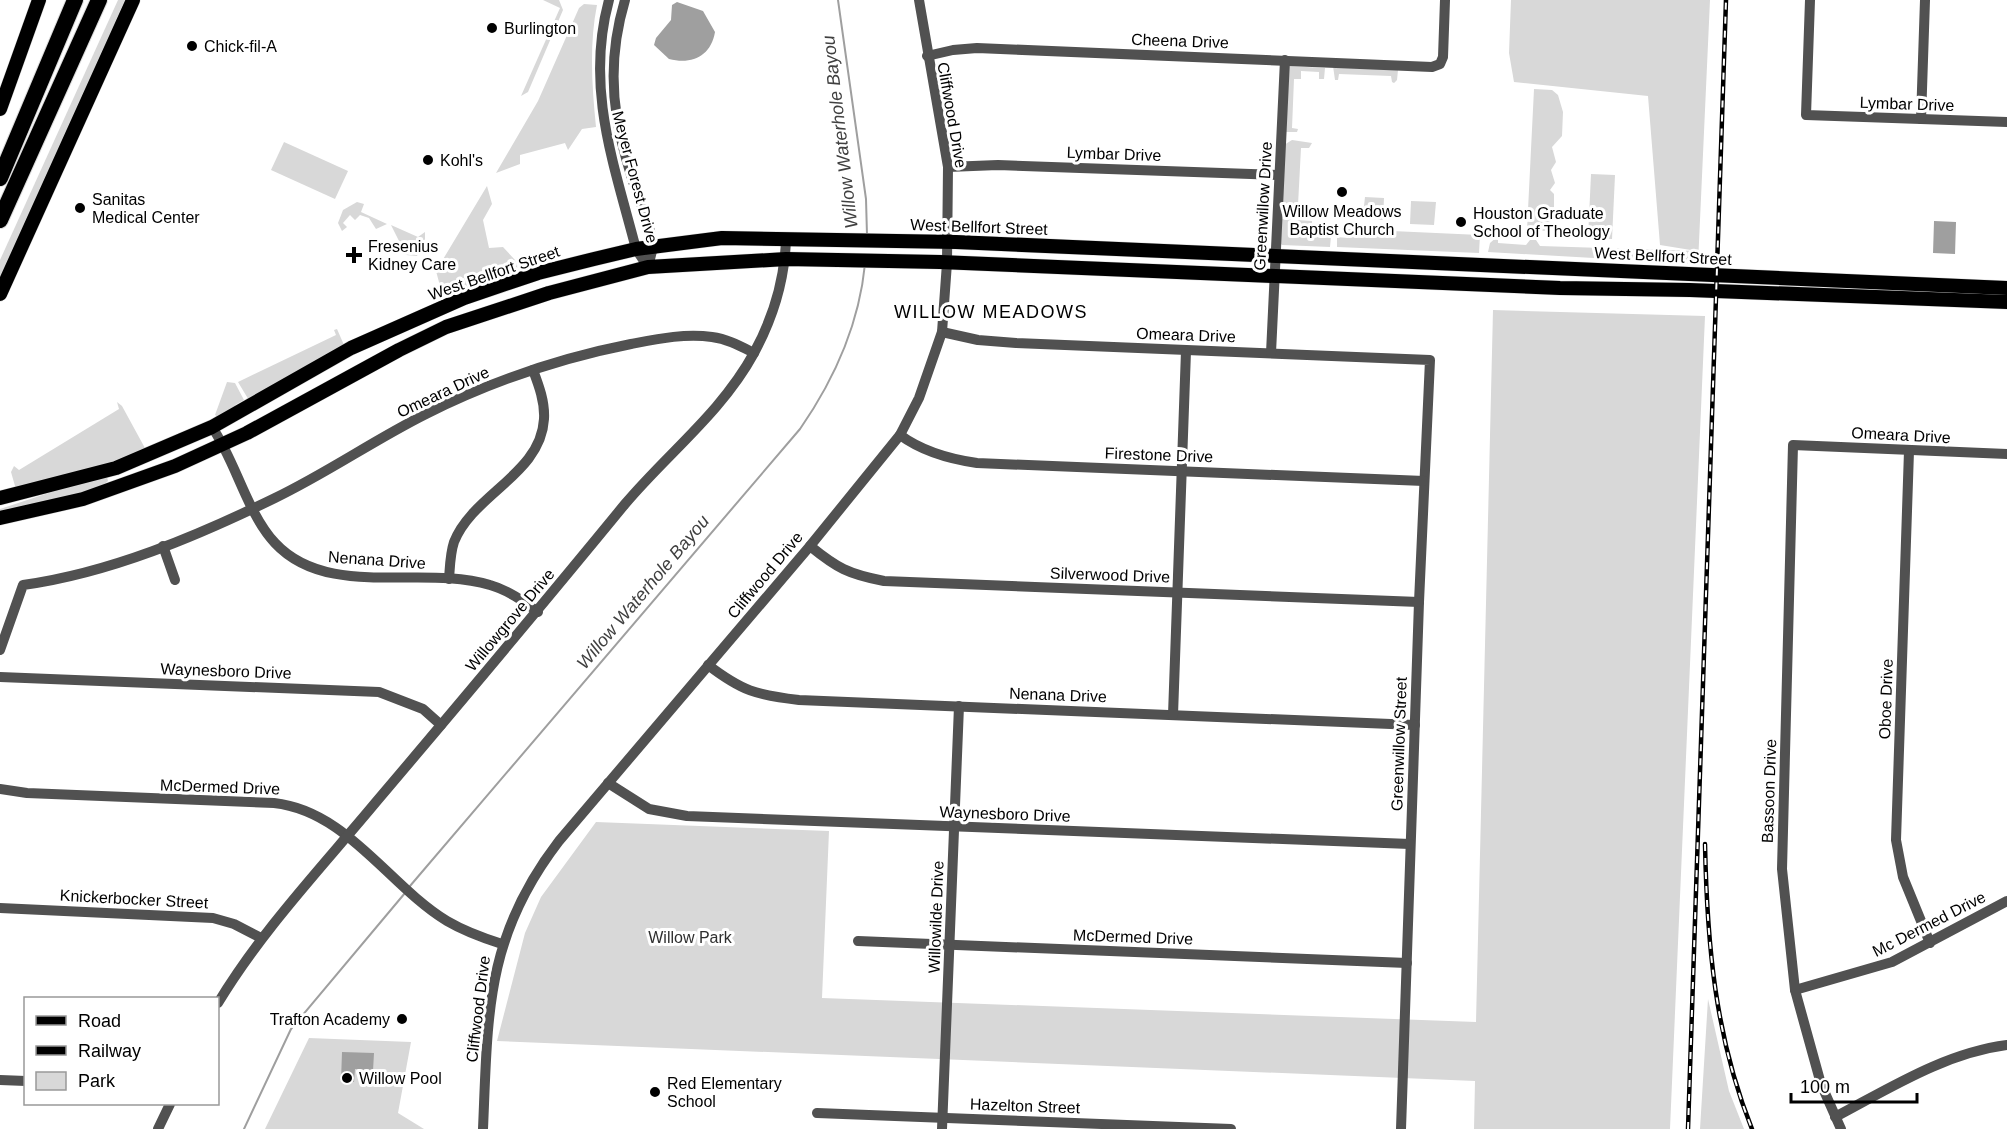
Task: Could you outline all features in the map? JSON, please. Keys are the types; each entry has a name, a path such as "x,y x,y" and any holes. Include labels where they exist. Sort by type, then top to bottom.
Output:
{"highway":[{"path":"0,178 75,0"},
{"path":"0,220 99,0"},
{"path":"0,171 14,146"},
{"path":"0,236 27,164"}],"main road":[{"path":"0,109 39,0"},
{"path":"0,294 133,0"},
{"name":"West Bellfort Street","path":"4,499 116,468 212,427 351,348 438,308 538,273 636,249 722,238 842,238 947,242 2007,288"},
{"path":"1109,249 1109,269"},
{"name":"West Bellfort Street","path":"0,518 83,499 122,486 247,434 327,388 446,327 549,293 648,267 786,259 947,262 1482,284 2007,302"},
{"path":"1482,284 1484,264"},
{"path":"1910,299 1911,284"},
{"path":"438,308 446,327"},
{"path":"327,388 351,366 354,361 351,348"},
{"path":"116,468 122,486"}],"street":[{"name":"Meyer Forest Drive","path":"609,0 601,34 599,99 636,249 648,267"},
{"name":"Meyer Forest Drive","path":"622,0 612,83 617,127 653,247 648,267"},
{"name":"Cliffwood Drive","path":"483,1129 487,1040 502,944 515,909 532,877 608,783 810,546 900,435 919,398 942,332 947,262 948,167 919,0"},
{"name":"Cheena Drive","path":"927,56 953,50 977,48 1432,67 1440,64 1443,57 1445,0"},
{"name":"Lymbar Drive","path":"1810,0 1806,115 2007,122"},
{"path":"1921,119 1925,0"},
{"name":"Greenwillow Drive","path":"1271,353 1285,60"},
{"path":"605,130 617,127"},
{"name":"Lymbar Drive","path":"948,167 998,165 1279,175"},
{"name":"Willowgrove Drive","path":"219,1001 261,938 538,612 627,501 679,448 718,403 754,353 774,306 786,259 786,238"},
{"name":"Omeara Drive","path":"942,332 1006,343 1430,360"},
{"name":"Omeara Drive","path":"0,650 23,585 58,579 163,546 254,508 423,415 533,370 596,351 677,336 722,339 754,353"},
{"path":"1173,715 1186,351"},
{"name":"Greenwillow Street","path":"1401,1129 1419,602 1430,360"},
{"path":"449,579 454,543 467,519 528,460 539,440 544,421 544,407 533,370"},
{"name":"Nenana Drive","path":"212,427 223,443 254,508 274,543 286,553 316,570 341,575 474,581 497,587 538,612"},
{"name":"Firestone Drive","path":"900,435 911,443 947,458 977,464 1424,482"},
{"name":"Omeara Drive","path":"1793,445 2007,454"},
{"name":"Bassoon Drive","path":"1793,445 1782,869 1795,990 1821,1084 1841,1129"},
{"name":"Oboe Drive","path":"1909,451 1896,840 1903,877 1930,944"},
{"path":"163,546 175,580"},
{"name":"Silverwood Drive","path":"810,546 837,568 858,576 884,581 1419,602"},
{"name":"Nenana Drive","path":"708,665 743,690 770,697 1415,725"},
{"name":"Waynesboro Drive","path":"0,677 379,692 423,709 441,725"},
{"name":"Willowilde Drive","path":"942,1129 959,706"},
{"name":"Waynesboro Drive","path":"608,783 649,809 664,814 1410,844"},
{"name":"McDermed Drive","path":"0,789 27,794 285,804 315,814 347,836 421,902 463,930 502,944"},
{"name":"Mc Dermed Drive","path":"1795,990 1892,962 1930,944 2007,901"},
{"name":"Knickerbocker Street","path":"0,908 213,918 234,924 261,938"},
{"name":"McDermed Drive","path":"858,941 1407,963"},
{"path":"1835,1116 1944,1061 1986,1047 2007,1045"},
{"path":"0,1080 24,1081"},
{"path":"158,1129 170,1105"},
{"name":"Hazelton Street","path":"817,1113 1231,1129"}],"green space":[{"path":"118,0 125,0 0,283 0,260"},
{"path":"543,0 559,0 563,10 528,92 521,96 560,8"},
{"path":"1511,0 1710,0 1698,264 1488,252 1490,243 1498,236 1498,243 1526,245 1530,240 1536,240 1540,246 1697,251 1660,245 1648,96 1514,82 1509,53"},
{"path":"584,4 597,5 592,51 596,127 582,129 568,150 565,143 520,155 520,164 496,173 538,101 579,8"},
{"path":"1288,66 1325,68 1324,79 1319,79 1319,72 1301,71 1301,79 1294,79 1292,128 1298,129 1297,132 1286,132"},
{"path":"1333,66 1398,70 1397,80 1392,82 1391,76 1339,74 1338,80 1335,80"},
{"path":"1534,89 1552,90 1558,95 1563,112 1562,136 1552,147 1556,162 1551,170 1555,183 1550,190 1554,194 1554,216 1548,231 1527,230"},
{"path":"1292,140 1312,143 1309,148 1301,148 1298,205 1305,208 1300,212 1281,211 1284,145"},
{"path":"284,142 348,171 335,199 271,170"},
{"path":"1591,174 1615,175 1612,239 1588,238"},
{"path":"487,186 492,204 483,220 489,248 503,247 515,260 519,270 443,297 436,271"},
{"path":"1365,197 1384,198 1383,220 1359,218 1359,206 1364,206"},
{"path":"1411,201 1436,202 1434,225 1410,224"},
{"path":"357,202 364,204 361,212 387,224 376,229 369,218 360,215 355,220 350,215 343,223 347,227 342,231 338,223 343,210"},
{"path":"1281,219 1312,221 1312,226 1320,227 1320,236 1331,236 1330,247 1282,245 1280,243"},
{"path":"391,225 418,237 425,232 425,239 417,256 406,255"},
{"path":"1348,229 1480,235 1479,253 1337,247 1337,237 1348,238"},
{"name":"Willow Park","path":"1493,310 1705,316 1670,1129 1474,1129 1475,1081 497,1041 525,933 541,897 596,822 829,831 822,998 1476,1022"},
{"path":"337,329 344,345 250,402 238,382 336,335 334,330"},
{"path":"227,382 235,383 244,400 235,405 237,409 220,418 215,415"},
{"path":"117,402 122,406 146,450 79,473 19,488 15,486 11,472 14,466 19,470 119,409"},
{"path":"97,477 107,477 108,481 100,488 0,513 0,509"},
{"path":"1708,999 1729,1091 1744,1129 1700,1129"},
{"name":"Willow Pool","path":"309,1038 411,1042 398,1113 424,1129 265,1129"}],"shaded area":[{"path":"677,2 703,11 715,32 705,53 685,61 669,59 654,45 656,38 671,20 672,5"},
{"path":"1934,221 1956,222 1955,254 1933,253"},
{"path":"342,1052 374,1053 373,1071 355,1069 354,1082 341,1081"}],"waterway":[{"name":"Willow Waterhole Bayou","path":"838,0 866,199 867,235"},
{"name":"Willow Waterhole Bayou","path":"410,886 800,429 824,391 843,351 857,309 865,264"},
{"name":"Willow Waterhole Bayou","path":"244,1129 291,1029 405,893"}],"railway":[{"path":"1688,1129 1726,0"},
{"path":"1705,844 1708,917 1715,989 1729,1060 1752,1129"}],"place":[{"name":"Burlington","path":"492,28"},
{"name":"Chick-fil-A","path":"192,46"},
{"name":"Kohl's","path":"428,160"},
{"name":"Willow Meadows Baptist Church","path":"1342,192"},
{"name":"Sanitas Medical Center","path":"80,208"},
{"name":"Houston Graduate School of Theology","path":"1461,222"},
{"name":"Fresenius Kidney Care","path":"354,255"},
{"name":"Trafton Academy","path":"402,1019"},
{"name":"Willow Pool","path":"347,1078"},
{"name":"Red Elementary School","path":"655,1092"}],"district":[{"name":"WILLOW MEADOWS","path":"991,312"}]}
